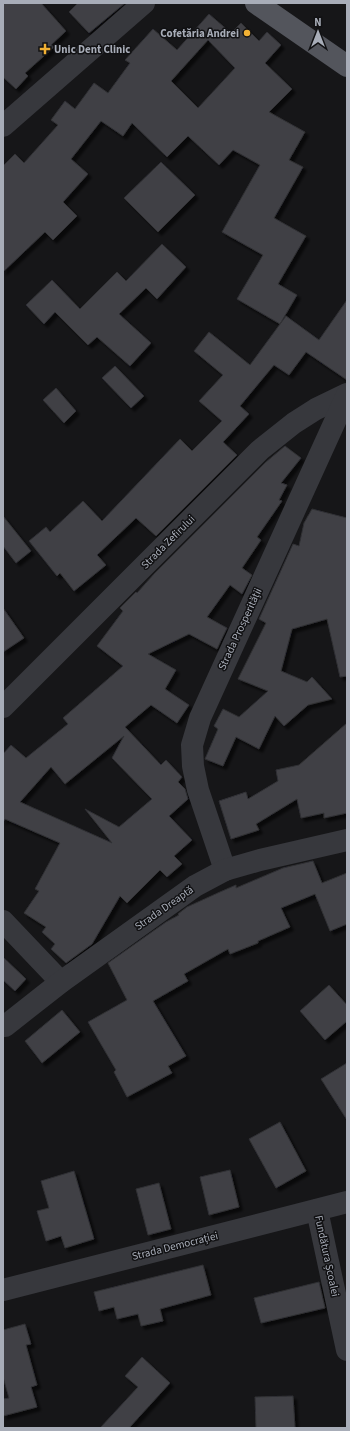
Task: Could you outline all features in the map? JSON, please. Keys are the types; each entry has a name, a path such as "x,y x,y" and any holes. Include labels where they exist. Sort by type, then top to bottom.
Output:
{"main road":[{"path":"256,3 347,66"}],"street":[{"path":"3,126 144,3"},
{"name":"Strada Zefirului","path":"3,707 260,450 305,416 347,395"},
{"name":"Strada Prosperității","path":"225,870 198,790 193,766 192,745 200,718 347,395"},
{"name":"Strada Dreaptă","path":"5,1026 61,982 195,886 225,870 260,860 347,840"},
{"path":"3,921 61,982"},
{"name":"Strada Democrației","path":"3,1290 347,1202"},
{"name":"Fundătura Școalei","path":"317,1210 347,1350"}],"building":[{"path":"3,3 41,3 66,31 51,45 54,47 25,73 28,76 16,89 3,77"},
{"path":"78,3 125,3 89,33 69,12"},
{"path":"209,14 231,33 241,23 259,41 267,32 281,45 265,63 292,89 269,112 305,132 289,160 303,167 274,218 306,236 278,284 297,295 280,324 237,299 263,255 222,232 260,165 233,150 219,165 188,136 167,157 132,123 123,136 101,121 71,159 88,174 63,202 77,216 53,240 45,232 3,272 3,166 15,154 24,163 58,125 51,120 65,101 75,109 94,83 108,93 130,63 125,60 153,29 177,50","holes":["208,40 235,68 198,108 171,81"]},
{"path":"161,162 195,195 158,232 124,198"},
{"path":"162,244 186,267 157,299 146,288 119,314 151,343 130,366 97,337 88,345 55,312 44,324 26,305 52,280 80,309 117,272 126,281"},
{"path":"347,300 347,380 306,352 289,375 274,365 240,406 249,414 223,442 237,455 156,536 136,518 97,555 106,565 74,591 60,573 57,576 29,541 46,527 50,532 83,501 102,521 180,439 192,451 222,421 199,401 223,375 194,351 209,332 250,365 286,316 319,340"},
{"path":"115,366 144,396 131,408 102,378"},
{"path":"56,388 76,411 64,423 43,400"},
{"path":"285,446 301,458 281,483 287,485 279,500 282,501 257,537 261,540 242,568 252,575 242,594 230,585 207,617 227,628 217,649 189,634 148,654 176,670 165,689 189,705 177,723 151,705 125,727 161,765 166,760 182,777 178,782 185,789 188,799 169,816 192,840 174,856 182,864 167,877 160,870 127,903 120,896 92,944 66,963 51,949 55,944 42,932 46,927 24,913 39,891 35,889 60,843 5,819 3,822 3,754 11,745 26,758 68,724 63,718 123,666 97,646 123,611 120,608 136,592 137,593 154,574 266,462","holes":["124,736 112,758 152,799 119,827 85,809 112,843 20,802 51,767 65,784"]},
{"path":"312,509 347,518 347,676 340,677 327,619 292,629 281,671 307,682 312,677 332,699 308,705 284,726 275,716 259,749 236,737 223,766 205,759 218,729 214,726 223,709 239,717 268,691 238,679 266,623 259,619 293,544 299,546 304,523"},
{"path":"3,516 31,551 16,563 3,546"},
{"path":"3,608 24,638 3,652"},
{"path":"347,723 347,813 324,818 324,813 301,818 297,799 256,824 259,830 231,839 219,801 246,792 248,799 278,781 276,770 299,765"},
{"path":"313,861 322,883 347,873 347,924 330,931 315,894 281,908 290,927 258,941 258,943 230,954 228,949 184,974 188,981 153,1001 186,1056 168,1066 172,1073 127,1097 114,1072 116,1070 88,1022 127,1000 108,963 166,922 179,915 178,914 187,907 236,885 236,888 283,868"},
{"path":"3,957 26,979 15,991 3,980"},
{"path":"329,985 347,1005 347,1021 325,1040 300,1011"},
{"path":"62,1010 80,1032 42,1063 25,1041"},
{"path":"347,1063 347,1120 321,1079"},
{"path":"280,1122 306,1171 276,1188 249,1139"},
{"path":"230,1170 239,1207 209,1215 200,1177"},
{"path":"74,1171 94,1239 65,1248 61,1236 46,1241 37,1211 49,1208 41,1181"},
{"path":"159,1183 171,1229 148,1235 136,1189"},
{"path":"203,1265 211,1295 160,1309 163,1321 141,1326 138,1314 117,1319 114,1307 99,1311 94,1292"},
{"path":"319,1282 325,1308 261,1323 254,1298"},
{"path":"25,1324 31,1344 26,1345 37,1385 31,1387 37,1407 3,1416 3,1399 9,1398 3,1377 3,1330"},
{"path":"142,1357 170,1383 129,1428 100,1428 138,1387 125,1376"},
{"path":"293,1396 295,1428 256,1428 255,1397"}],"place":[{"name":"Cofetăria Andrei","path":"247,33"},
{"name":"Unic Dent Clinic","path":"45,49"}]}
